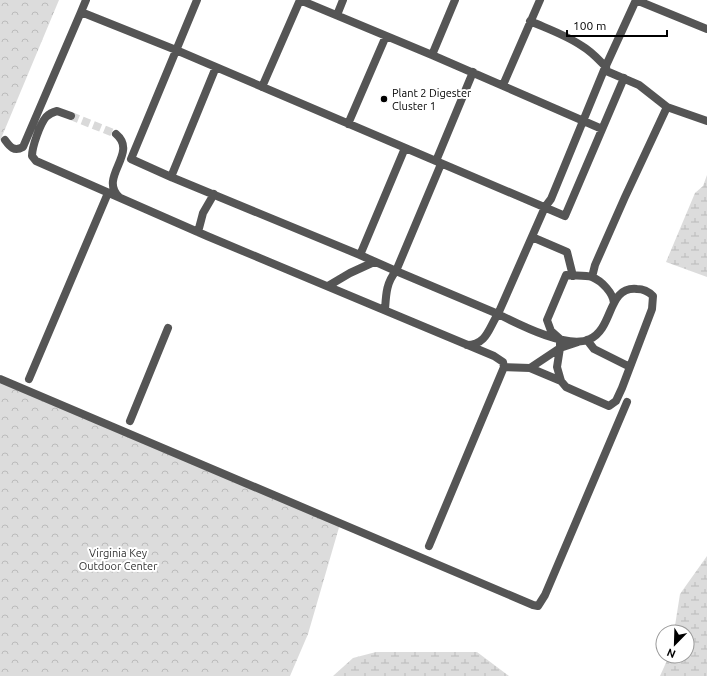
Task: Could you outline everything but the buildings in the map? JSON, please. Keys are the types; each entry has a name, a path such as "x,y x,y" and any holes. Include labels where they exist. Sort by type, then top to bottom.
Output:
{"lane":[{"path":"5,140 13,149 17,150 23,147 86,0"},
{"path":"197,0 131,159 498,314 523,327 560,339 578,342"},
{"path":"262,87 300,0 473,72 602,129"},
{"path":"337,15 343,0"},
{"path":"432,55 455,0"},
{"path":"503,86 540,0"},
{"path":"467,345 474,345 480,342 488,334 498,314 545,207 551,199 605,68 636,0 707,29"},
{"path":"81,12 176,50 565,216 624,78"},
{"path":"530,21 567,37 582,46 592,53 605,68 639,85 667,107 707,121"},
{"path":"348,124 386,36"},
{"path":"171,176 216,68"},
{"path":"384,310 386,288 396,271 473,72"},
{"path":"592,277 595,265 625,197 667,107"},
{"path":"71,116 57,111 50,113 45,118 32,148 32,156 40,164 494,356 503,362 504,366 429,546"},
{"path":"116,134 122,138 123,147 122,157 112,179 112,186 114,192 121,199"},
{"path":"360,255 405,148"},
{"path":"29,378 108,194"},
{"path":"198,232 203,212 214,194"},
{"path":"532,236 567,252 573,276"},
{"path":"328,286 350,273 374,262"},
{"path":"530,368 560,348 591,339 603,327 614,303 618,294 625,290 635,289 650,292 653,296 652,309 616,401 609,406 566,387 561,381 557,367 560,348 560,339 551,331 547,320 566,275 592,277 606,288 613,297 614,303"},
{"path":"130,421 168,328"},
{"path":"587,340 594,349 630,367"},
{"path":"504,366 530,368 561,381"},
{"path":"0,379 538,606 545,595 627,402"}],"green space":[{"path":"0,0 59,0 0,141"},
{"path":"707,175 707,277 666,262 695,193 703,186"},
{"name":"Virginia Key Outdoor Center","path":"0,378 340,524 308,634 290,676 0,676"},
{"path":"707,556 707,676 660,676 665,664 695,664 695,624 675,624 680,594"},
{"path":"376,652 477,652 509,676 333,676 353,658"}],"tunnel":[{"path":"71,116 116,134"}],"place":[{"name":"Plant 2 Digester Cluster 1","path":"384,99"}]}
